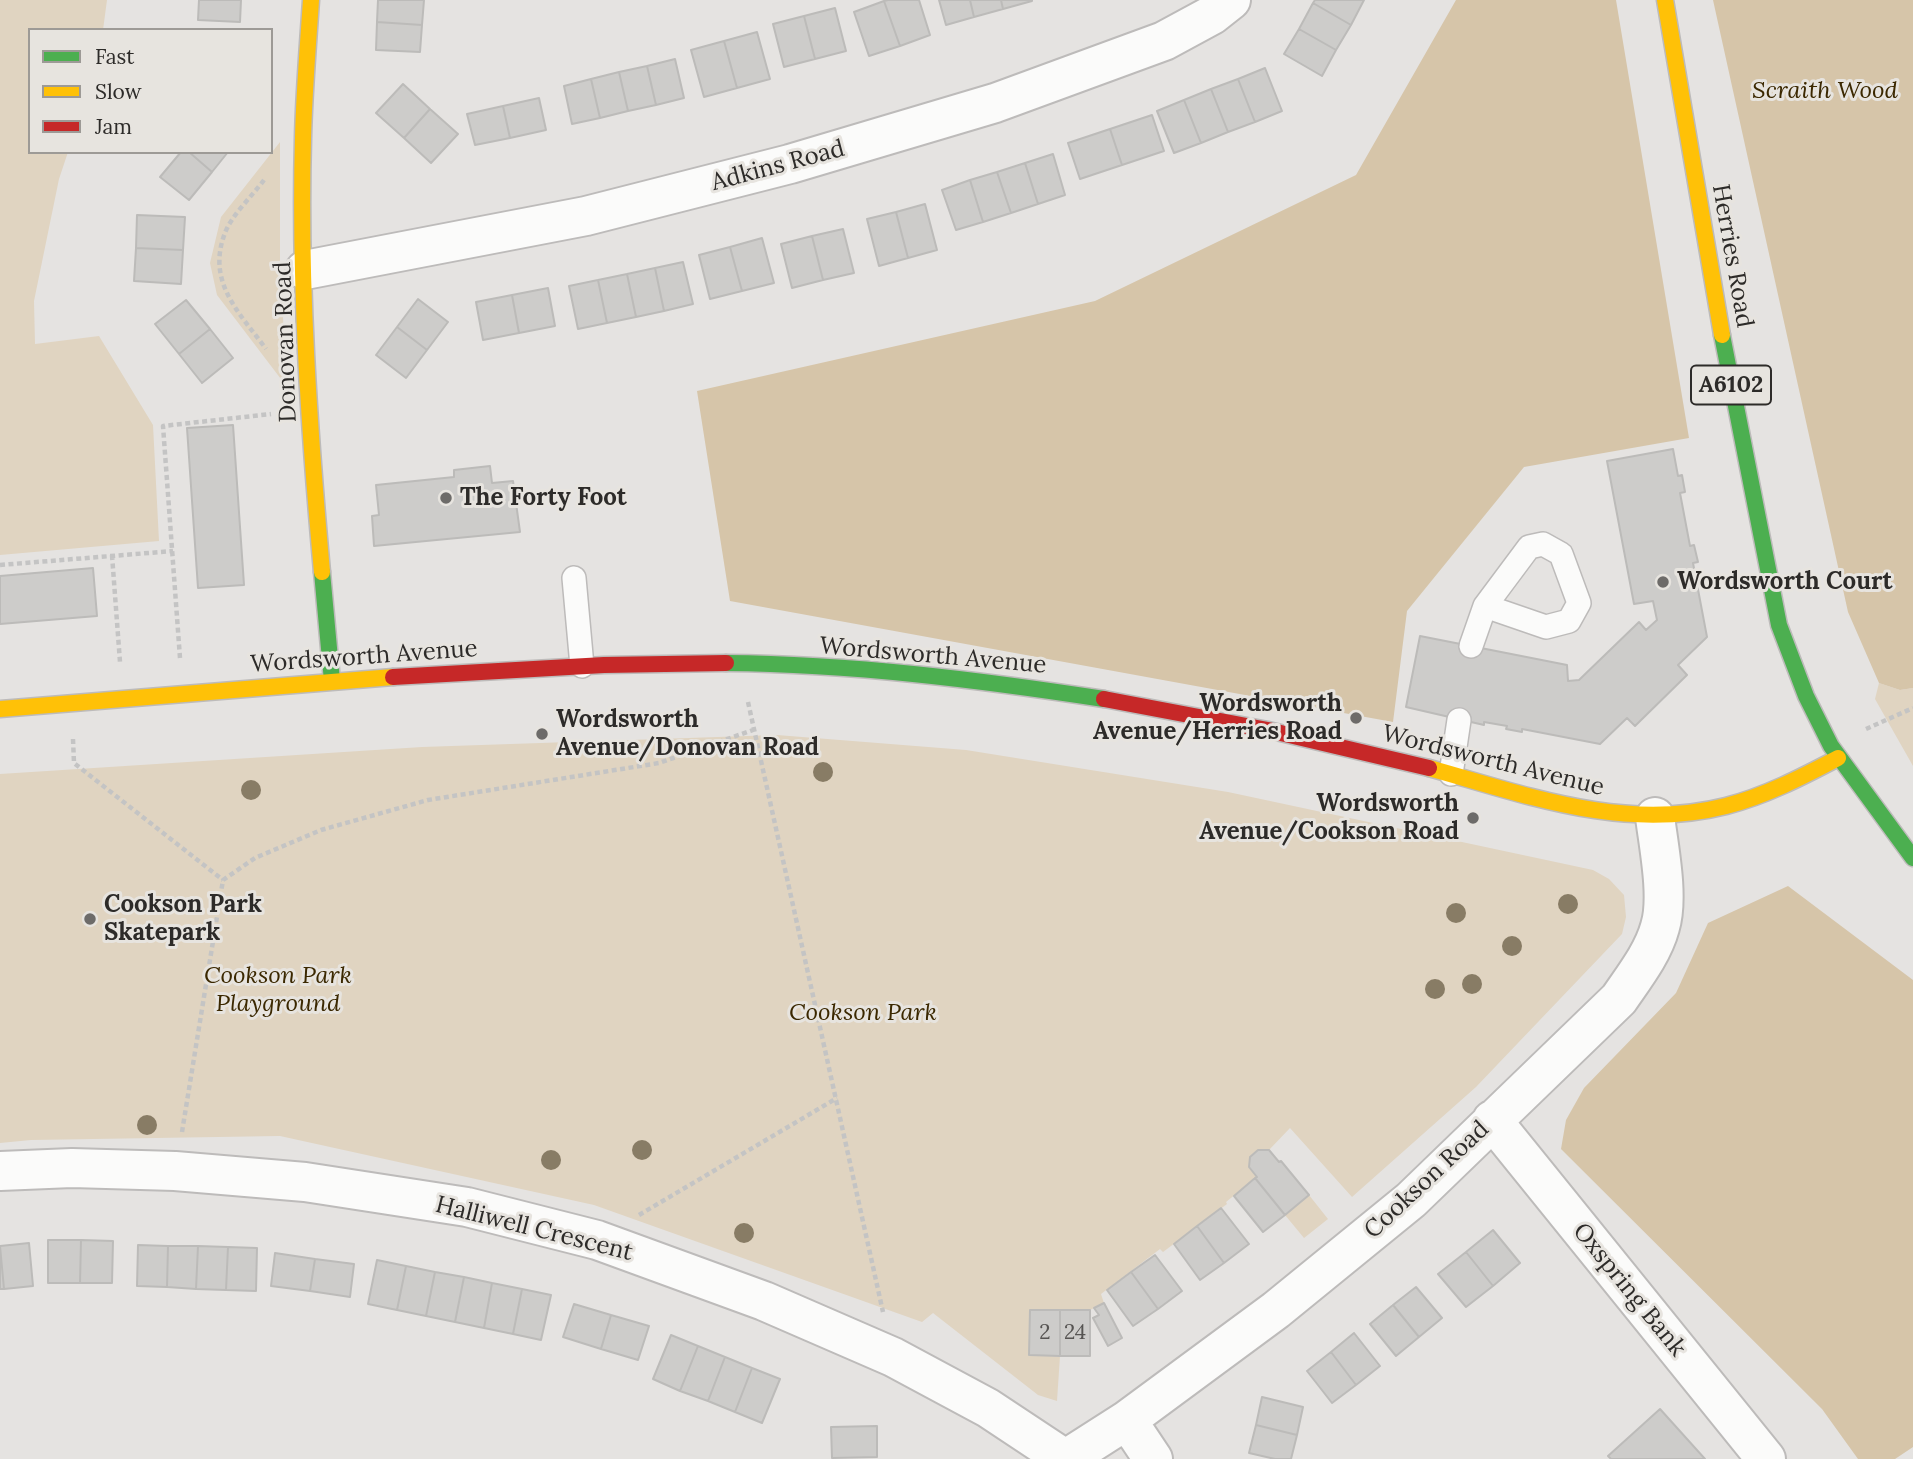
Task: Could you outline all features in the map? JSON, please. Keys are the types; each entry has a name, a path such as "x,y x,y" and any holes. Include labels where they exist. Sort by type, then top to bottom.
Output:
{"street":[{"name":"Donovan Road","path":"311,0 303,139 305,270 318,534 332,681"},
{"name":"Adkins Road","path":"305,270 586,216 790,164 995,103 1164,41 1212,15 1231,0"},
{"name":"Herries Road","path":"1665,0 1732,393 1779,625 1806,696 1835,752 1913,858"},
{"name":"Wordsworth Avenue","path":"0,709 332,681 582,666 741,663 890,671 1056,690 1216,719 1348,747 1451,774 1531,799 1607,814 1655,817 1709,810 1747,801 1835,752"},
{"name":"Cookson Road","path":"1065,1459 1127,1420 1276,1310 1400,1209 1619,999 1642,966 1661,927 1663,892 1655,817"},
{"name":"Oxspring Bank","path":"1492,1120 1766,1459"},
{"name":"Halliwell Crescent","path":"0,1171 72,1168 175,1171 305,1182 467,1208 597,1240 764,1301 893,1357 988,1408 1065,1459"},
{"path":"1127,1420 1153,1459"}],"lane":[{"path":"574,578 582,666"},
{"path":"1471,646 1485,606"},
{"path":"1451,774 1459,720"}],"path":[{"path":"303,139 270,172 225,231 218,263 225,293 272,358 310,403"},
{"path":"183,694 163,426 310,403"},
{"path":"0,565 173,551"},
{"path":"111,555 123,700"},
{"path":"741,663 753,730 893,1357"},
{"path":"70,704 74,763 223,880"},
{"path":"1835,752 1913,708"},
{"path":"175,1171 223,880 255,858 321,830 428,800 659,763 753,730"},
{"path":"597,1240 837,1098"}],"green space":[{"path":"0,0 107,0 103,28 28,28 28,154 67,154 59,179 34,301 35,344 99,336 153,425 159,541 0,555"},
{"path":"1456,0 1616,0 1689,438 1524,467 1407,611 1393,722 730,601 697,391 1095,301 1356,175"},
{"name":"Scraith Wood","path":"1713,0 1913,0 1913,688 1900,690 1879,683 1848,612"},
{"path":"280,142 280,266 287,387 217,295 210,263 221,217"},
{"path":"1879,683 1900,690 1913,688 1913,766 1875,699"},
{"name":"Cookson Park","path":"777,735 966,750 1228,792 1593,870 1609,879 1624,895 1626,917 1622,934 1476,1087 1352,1197 1290,1128 1269,1150 1258,1150 1257,1177 1226,1202 1227,1204 1163,1252 1160,1249 1101,1294 1104,1303 1090,1310 1060,1356 1057,1401 1038,1395 933,1313 922,1322 594,1205 280,1136 31,1140 0,1143 0,774 422,747"},
{"path":"1788,886 1913,980 1913,1447 1895,1459 1858,1459 1822,1409 1561,1149 1566,1120 1584,1088 1676,993 1708,923"},
{"path":"1309,1195 1328,1219 1304,1238 1285,1215"}],"building":[{"path":"199,0 241,0 240,22 198,20"},
{"path":"378,0 424,0 422,25 377,22"},
{"path":"919,0 930,35 900,46 884,1"},
{"path":"939,0 970,0 974,17 946,25"},
{"path":"970,0 1001,0 1003,9 974,17"},
{"path":"1001,0 1032,0 1032,1 1003,9"},
{"path":"1315,0 1364,0 1351,25 1313,3"},
{"path":"884,1 900,46 869,56 854,12"},
{"path":"1313,3 1351,25 1336,50 1299,29"},
{"path":"835,8 846,51 815,59 804,16"},
{"path":"804,16 815,59 784,67 773,24"},
{"path":"377,22 422,25 420,52 376,50"},
{"path":"1299,29 1336,50 1322,76 1284,54"},
{"path":"757,32 770,79 737,88 724,41"},
{"path":"724,41 737,88 704,97 691,50"},
{"path":"675,59 684,98 656,105 647,66"},
{"path":"647,66 656,105 628,111 619,72"},
{"path":"1265,68 1282,111 1255,122 1238,79"},
{"path":"619,72 628,111 600,118 591,79"},
{"path":"591,79 600,118 572,124 564,86"},
{"path":"1238,79 1255,122 1228,132 1211,89"},
{"path":"403,84 430,109 404,138 376,113"},
{"path":"1211,89 1228,132 1201,143 1184,100"},
{"path":"539,98 546,130 510,138 503,106"},
{"path":"1184,100 1201,143 1174,153 1157,111"},
{"path":"503,106 510,138 475,145 467,114"},
{"path":"430,109 458,134 431,163 404,138"},
{"path":"1152,115 1164,151 1122,165 1110,129"},
{"path":"1110,129 1122,165 1080,179 1068,143"},
{"path":"179,154 191,154 212,172 189,200 160,177"},
{"path":"191,154 226,154 212,172"},
{"path":"1053,154 1065,195 1038,204 1025,163"},
{"path":"1025,163 1038,204 1011,213 997,172"},
{"path":"997,172 1011,213 983,222 970,180"},
{"path":"970,180 983,222 956,230 942,190"},
{"path":"925,204 937,250 908,258 896,212"},
{"path":"896,212 908,258 879,266 867,219"},
{"path":"137,215 185,217 183,250 136,248"},
{"path":"843,229 854,273 823,280 812,236"},
{"path":"812,236 823,280 792,288 781,244"},
{"path":"762,238 774,283 742,291 730,247"},
{"path":"730,247 742,291 710,299 699,255"},
{"path":"136,248 183,250 181,284 134,281"},
{"path":"683,262 693,304 664,311 655,268"},
{"path":"655,268 664,311 636,317 627,274"},
{"path":"627,274 636,317 607,323 598,280"},
{"path":"598,280 607,323 578,329 569,286"},
{"path":"548,288 555,326 519,333 512,295"},
{"path":"512,295 519,333 483,340 476,302"},
{"path":"418,299 448,322 427,350 397,327"},
{"path":"186,300 210,329 179,354 155,324"},
{"path":"397,327 427,350 406,378 376,355"},
{"path":"210,329 233,358 202,383 179,354"},
{"path":"233,425 244,585 198,588 187,428"},
{"name":"Wordsworth Court","path":"1673,449 1678,476 1682,475 1685,492 1680,493 1690,546 1694,545 1698,562 1693,563 1707,637 1678,665 1687,675 1635,726 1627,718 1600,744 1522,729 1522,732 1506,729 1507,726 1484,722 1484,725 1406,707 1420,636 1567,665 1568,681 1579,680 1639,622 1646,630 1657,620 1653,601 1634,604 1607,461"},
{"name":"The Forty Foot","path":"490,466 492,483 513,481 520,532 374,546 372,516 379,515 376,485 454,477 454,470"},
{"path":"93,568 97,616 0,624 0,576"},
{"path":"1258,1150 1269,1150 1309,1195 1285,1215 1249,1167 1250,1157"},
{"path":"1255,1178 1285,1215 1263,1232 1234,1196"},
{"path":"1221,1208 1249,1244 1224,1263 1197,1226"},
{"path":"1197,1226 1224,1263 1200,1280 1174,1244"},
{"path":"1493,1230 1520,1263 1493,1286 1466,1252"},
{"path":"48,1240 81,1240 80,1283 48,1283"},
{"path":"81,1240 113,1241 112,1283 80,1283"},
{"path":"29,1243 33,1286 4,1289 0,1246"},
{"path":"138,1245 168,1246 167,1287 137,1286"},
{"path":"0,1246 4,1289 0,1289"},
{"path":"168,1246 198,1246 196,1289 167,1287"},
{"path":"198,1246 228,1247 226,1290 196,1289"},
{"path":"228,1247 257,1248 256,1291 226,1290"},
{"path":"1466,1252 1493,1286 1466,1307 1438,1274"},
{"path":"275,1253 315,1259 310,1291 271,1286"},
{"path":"1155,1255 1182,1291 1158,1309 1131,1272"},
{"path":"315,1259 354,1264 350,1297 310,1291"},
{"path":"377,1260 406,1266 397,1310 368,1304"},
{"path":"406,1266 435,1272 426,1316 397,1310"},
{"path":"435,1272 464,1277 455,1322 426,1316"},
{"path":"1131,1272 1158,1309 1133,1326 1107,1290"},
{"path":"464,1277 492,1283 484,1328 455,1322"},
{"path":"492,1283 522,1289 513,1334 484,1328"},
{"path":"1416,1287 1442,1318 1419,1337 1393,1305"},
{"path":"522,1289 551,1295 541,1340 513,1334"},
{"path":"1104,1303 1122,1338 1108,1346 1093,1318 1099,1315 1094,1308"},
{"path":"574,1304 611,1315 601,1349 563,1337"},
{"path":"1393,1305 1419,1337 1396,1356 1370,1324"},
{"path":"1030,1310 1060,1310 1060,1356 1029,1355"},
{"path":"1060,1310 1090,1310 1090,1356 1060,1356"},
{"path":"611,1315 649,1326 638,1360 601,1349"},
{"path":"1354,1333 1380,1366 1356,1385 1331,1352"},
{"path":"671,1335 698,1346 680,1391 653,1379"},
{"path":"698,1346 725,1357 708,1401 680,1391"},
{"path":"1331,1352 1356,1385 1332,1403 1307,1371"},
{"path":"725,1357 752,1368 735,1412 708,1401"},
{"path":"752,1368 780,1379 762,1423 735,1412"},
{"path":"1262,1397 1303,1407 1297,1435 1256,1425"},
{"path":"1660,1409 1705,1459 1611,1459 1608,1456"},
{"path":"1256,1425 1297,1435 1291,1459 1275,1459 1249,1453"},
{"path":"877,1426 877,1457 832,1458 831,1427"}],"traffic: fast":[{"path":"1722,335 1779,625 1806,696 1831,746 1913,858"},
{"path":"322,572 332,681"},
{"path":"726,663 821,666 916,674 1104,699"}],"traffic: slow":[{"path":"311,0 304,121 302,246 309,409 322,572"},
{"path":"1665,0 1722,335"},
{"path":"0,709 393,677"},
{"path":"1429,768 1576,807 1650,815 1688,813 1741,802 1838,758"}],"traffic: jam":[{"path":"393,677 604,665 726,663"},
{"path":"1104,699 1268,730 1429,768"}],"place":[{"name":"The Forty Foot","path":"446,498"},
{"name":"Wordsworth Court","path":"1663,582"},
{"name":"Wordsworth Avenue/Herries Road","path":"1356,718"},
{"name":"Wordsworth Avenue/Donovan Road","path":"542,734"},
{"name":"Wordsworth Avenue/Cookson Road","path":"1473,818"},
{"name":"Cookson Park Skatepark","path":"90,919"}],"park label":[{"name":"Cookson Park Playground","path":"278,990"}]}
